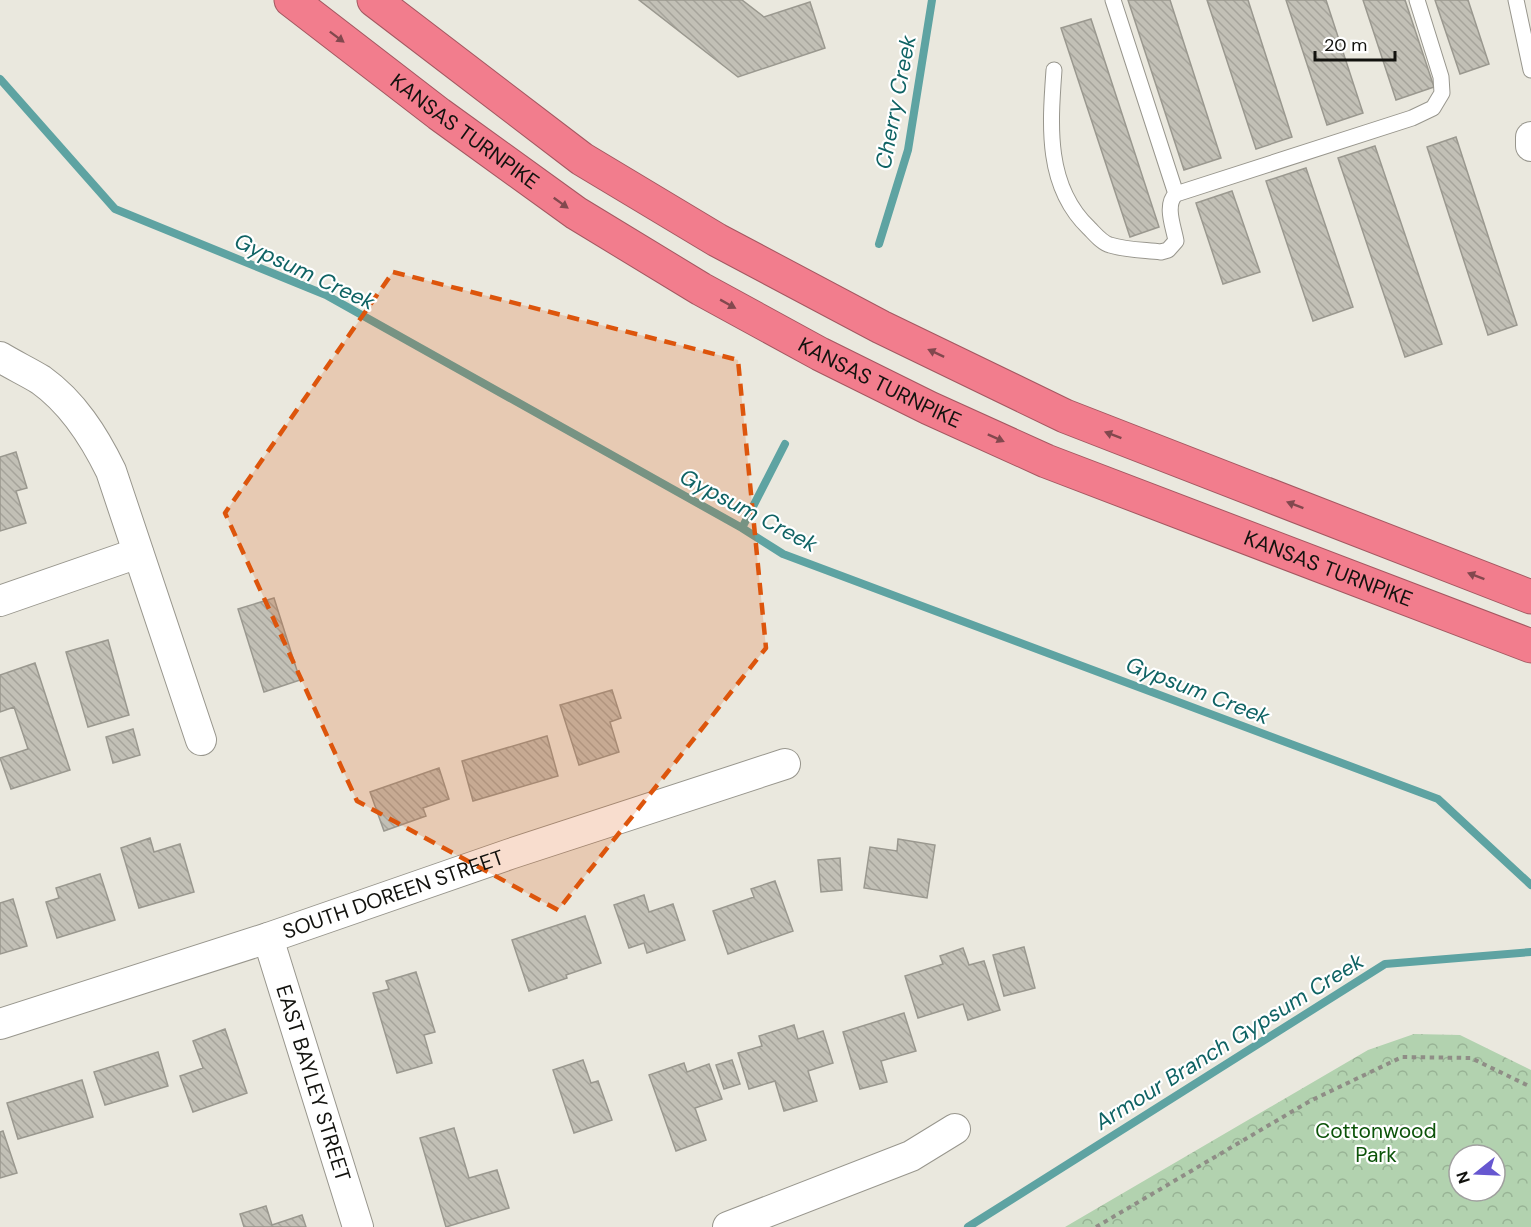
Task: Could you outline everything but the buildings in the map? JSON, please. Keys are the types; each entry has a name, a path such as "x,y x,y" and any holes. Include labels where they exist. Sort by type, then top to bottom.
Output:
{"highway":[{"name":"KANSAS TURNPIKE","path":"291,0 439,114 576,213 701,289 820,354 929,408 1047,461 1531,646"},
{"path":"374,0 582,159 717,240 881,327 1065,416 1531,597"}],"street":[{"path":"1531,136 1531,146"},
{"path":"0,357 40,380 60,395 98,444 111,471 201,740"},
{"path":"0,602 138,553"},
{"name":"SOUTH DOREEN STREET","path":"0,1024 268,938 510,854 785,764"},
{"name":"EAST BAYLEY STREET","path":"268,938 358,1227"},
{"path":"728,1227 911,1156 955,1129"}],"lane":[{"path":"1113,0 1176,194"},
{"path":"1054,70 1051,112 1053,161 1066,196 1080,220 1108,245 1161,252 1168,250 1176,241 1170,207 1172,198 1176,194 1412,118 1433,108 1442,93 1442,77 1417,0"},
{"path":"1516,0 1531,70"}],"path":[{"path":"1096,1227 1310,1101 1402,1057 1471,1058 1531,1088"}],"highlighted area":[{"path":"393,272 738,360 766,648 558,910 357,801 225,513"}],"green space":[{"name":"Cottonwood Park","path":"1414,1034 1460,1035 1531,1070 1531,1227 1065,1227 1368,1050"}],"waterway":[{"name":"Cherry Creek","path":"879,244 908,150 932,0"},
{"name":"Gypsum Creek","path":"0,79 115,209 326,295 742,528 783,554 1438,799 1531,885"},
{"name":"Cherry Creek","path":"742,528 785,444"},
{"name":"Armour Branch Gypsum Creek","path":"968,1227 1385,964 1531,952"}]}
